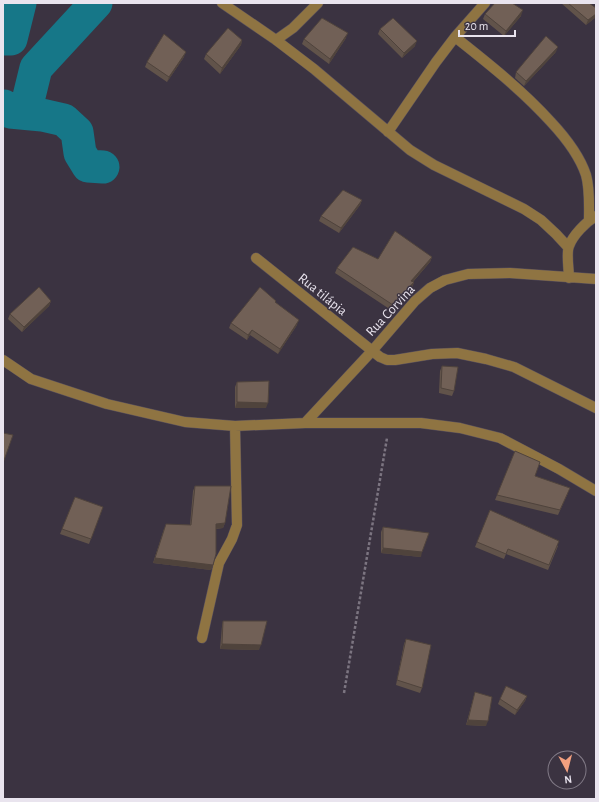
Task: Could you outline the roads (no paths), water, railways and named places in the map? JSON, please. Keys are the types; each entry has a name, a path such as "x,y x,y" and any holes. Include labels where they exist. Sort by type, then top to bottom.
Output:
{"street":[{"path":"222,3 276,40 350,99 410,150 434,165 524,208 541,220 568,247"},
{"path":"276,40 293,28 318,3"},
{"path":"388,132 431,68 455,37 485,3"},
{"path":"455,37 505,77 530,100 562,134 579,157 586,176 592,218 575,236 568,247 569,278"},
{"name":"Rua tilápia","path":"256,258 380,357 387,360 395,360 432,354 458,353 486,359 514,368 596,408"},
{"name":"Rua Corvina","path":"305,423 372,351 415,301 430,288 445,280 468,274 510,273 596,279"},
{"path":"3,360 31,378 107,404 185,422 235,426 305,423 421,423 460,428 500,438 559,469 596,491"},
{"path":"202,638 219,563 232,539 237,524 235,426"}],"waterway":[{"path":"3,39 11,39 20,3"},
{"path":"25,113 36,68 96,3"},
{"path":"4,106 10,112 42,115 64,120 77,132 80,153 88,166 103,167"}]}
